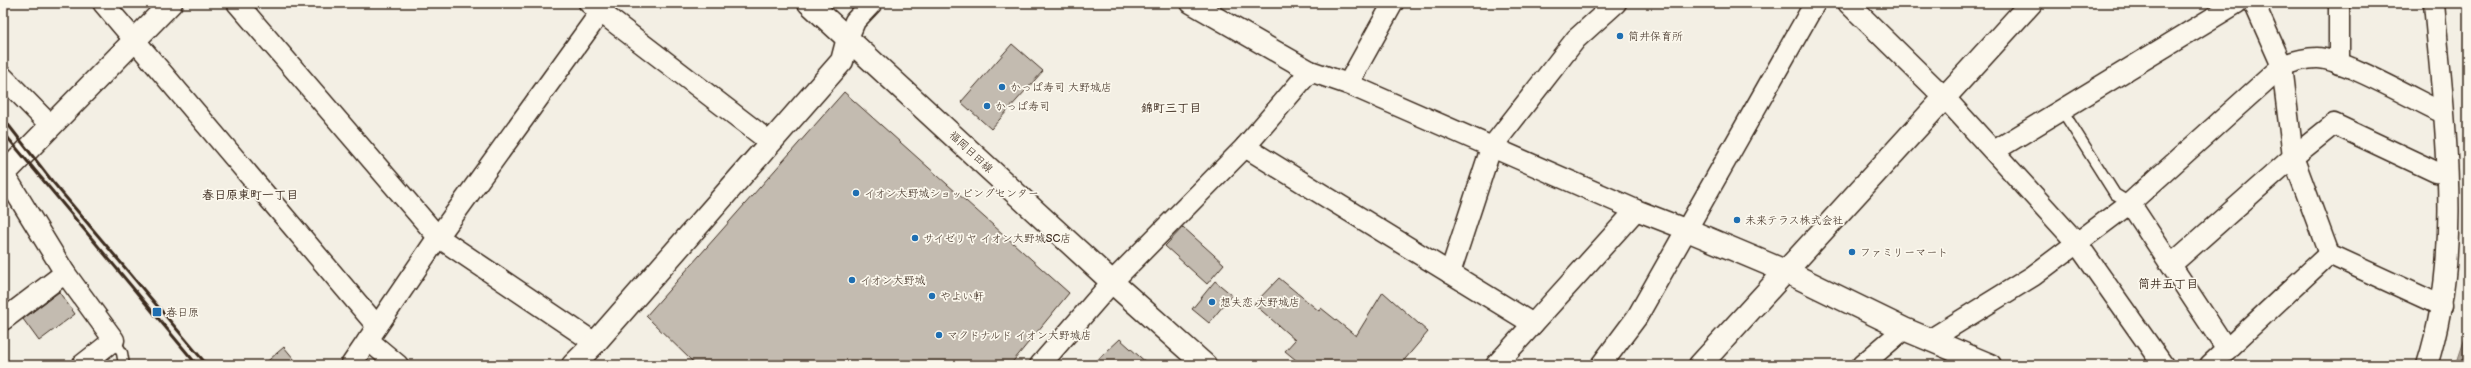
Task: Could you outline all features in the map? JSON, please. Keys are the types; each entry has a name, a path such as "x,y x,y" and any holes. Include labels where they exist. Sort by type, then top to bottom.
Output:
{"street":[{"path":"103,3 398,365"},
{"path":"82,365 114,340 65,273 3,173 171,3"},
{"path":"237,3 438,237 595,343"},
{"name":"福岡日田線","path":"809,3 1112,282 1205,365"},
{"path":"573,365 595,343 842,61 848,38 855,21 872,3"},
{"path":"1191,3 1310,70 1348,84 1491,148 1636,210 1686,229 1785,272 1904,329 1931,339 1990,365"},
{"path":"1348,84 1393,3"},
{"path":"1450,273 1491,148 1576,39 1616,3"},
{"path":"1601,365 1637,317 1815,3"},
{"path":"1848,3 1945,98 2077,243 2163,365"},
{"path":"1700,365 2032,3"},
{"path":"1994,151 2237,3"},
{"path":"2254,3 2282,66 2293,158 2329,254 2442,306"},
{"path":"2339,3 2339,64"},
{"path":"2427,365 2438,332 2447,258 2446,174 2443,113 2434,3"},
{"path":"351,365 599,6 770,142"},
{"path":"1931,339 2033,276 2130,203 2282,66 2297,59 2319,58 2339,64 2443,113"},
{"path":"1040,365 1112,282 1245,147 1310,70"},
{"path":"3,77 51,126"},
{"path":"2172,264 2334,124 2436,172 2446,174"},
{"path":"1245,147 1533,324"},
{"path":"2130,203 2172,264 2227,350"},
{"path":"1496,365 1636,210"},
{"path":"2210,365 2329,254"},
{"path":"3,320 65,273"},
{"path":"1862,365 1904,329"}],"lane":[{"path":"2062,110 2115,194 2130,203"},
{"path":"114,340 122,353 124,365"}],"shaded area":[{"path":"2468,329 2468,365 2456,365"}],"building":[{"name":"かっぱ寿司 大野城店","path":"1012,44 1043,71 991,129 961,102"},
{"name":"イオン大野城ショッピングセンター","path":"844,92 1069,293 1010,365 696,365 646,316"},
{"path":"1183,227 1224,264 1207,284 1165,246"},
{"path":"1279,278 1319,311 1321,308 1356,336 1383,292 1428,332 1400,365 1302,365 1285,351 1295,340 1254,304"},
{"name":"想夫恋 大野城店","path":"1215,281 1232,295 1209,323 1192,309"},
{"path":"59,292 75,314 39,341 23,319"},
{"path":"1120,339 1149,365 1092,365"},
{"path":"284,347 299,365 263,365"}],"railway":[{"path":"3,118 52,181 207,365"},
{"path":"3,132 197,365"}],"place":[{"name":"筒井保育所","path":"1620,36"},
{"name":"かっぱ寿司 大野城店","path":"1002,87"},
{"name":"かっぱ寿司","path":"987,106"},
{"name":"イオン大野城ショッピングセンター","path":"856,193"},
{"name":"未来テラス株式会社","path":"1737,220"},
{"name":"サイゼリヤ イオン大野城SC店","path":"915,238"},
{"name":"ファミリーマート","path":"1852,252"},
{"name":"イオン大野城","path":"852,280"},
{"name":"やよい軒","path":"932,296"},
{"name":"想夫恋 大野城店","path":"1212,302"},
{"name":"春日原","path":"157,312"},
{"name":"マクドナルド イオン大野城店","path":"939,335"}],"district":[{"name":"錦町三丁目","path":"1171,108"},
{"name":"春日原東町一丁目","path":"250,195"},
{"name":"筒井五丁目","path":"2168,284"}]}
